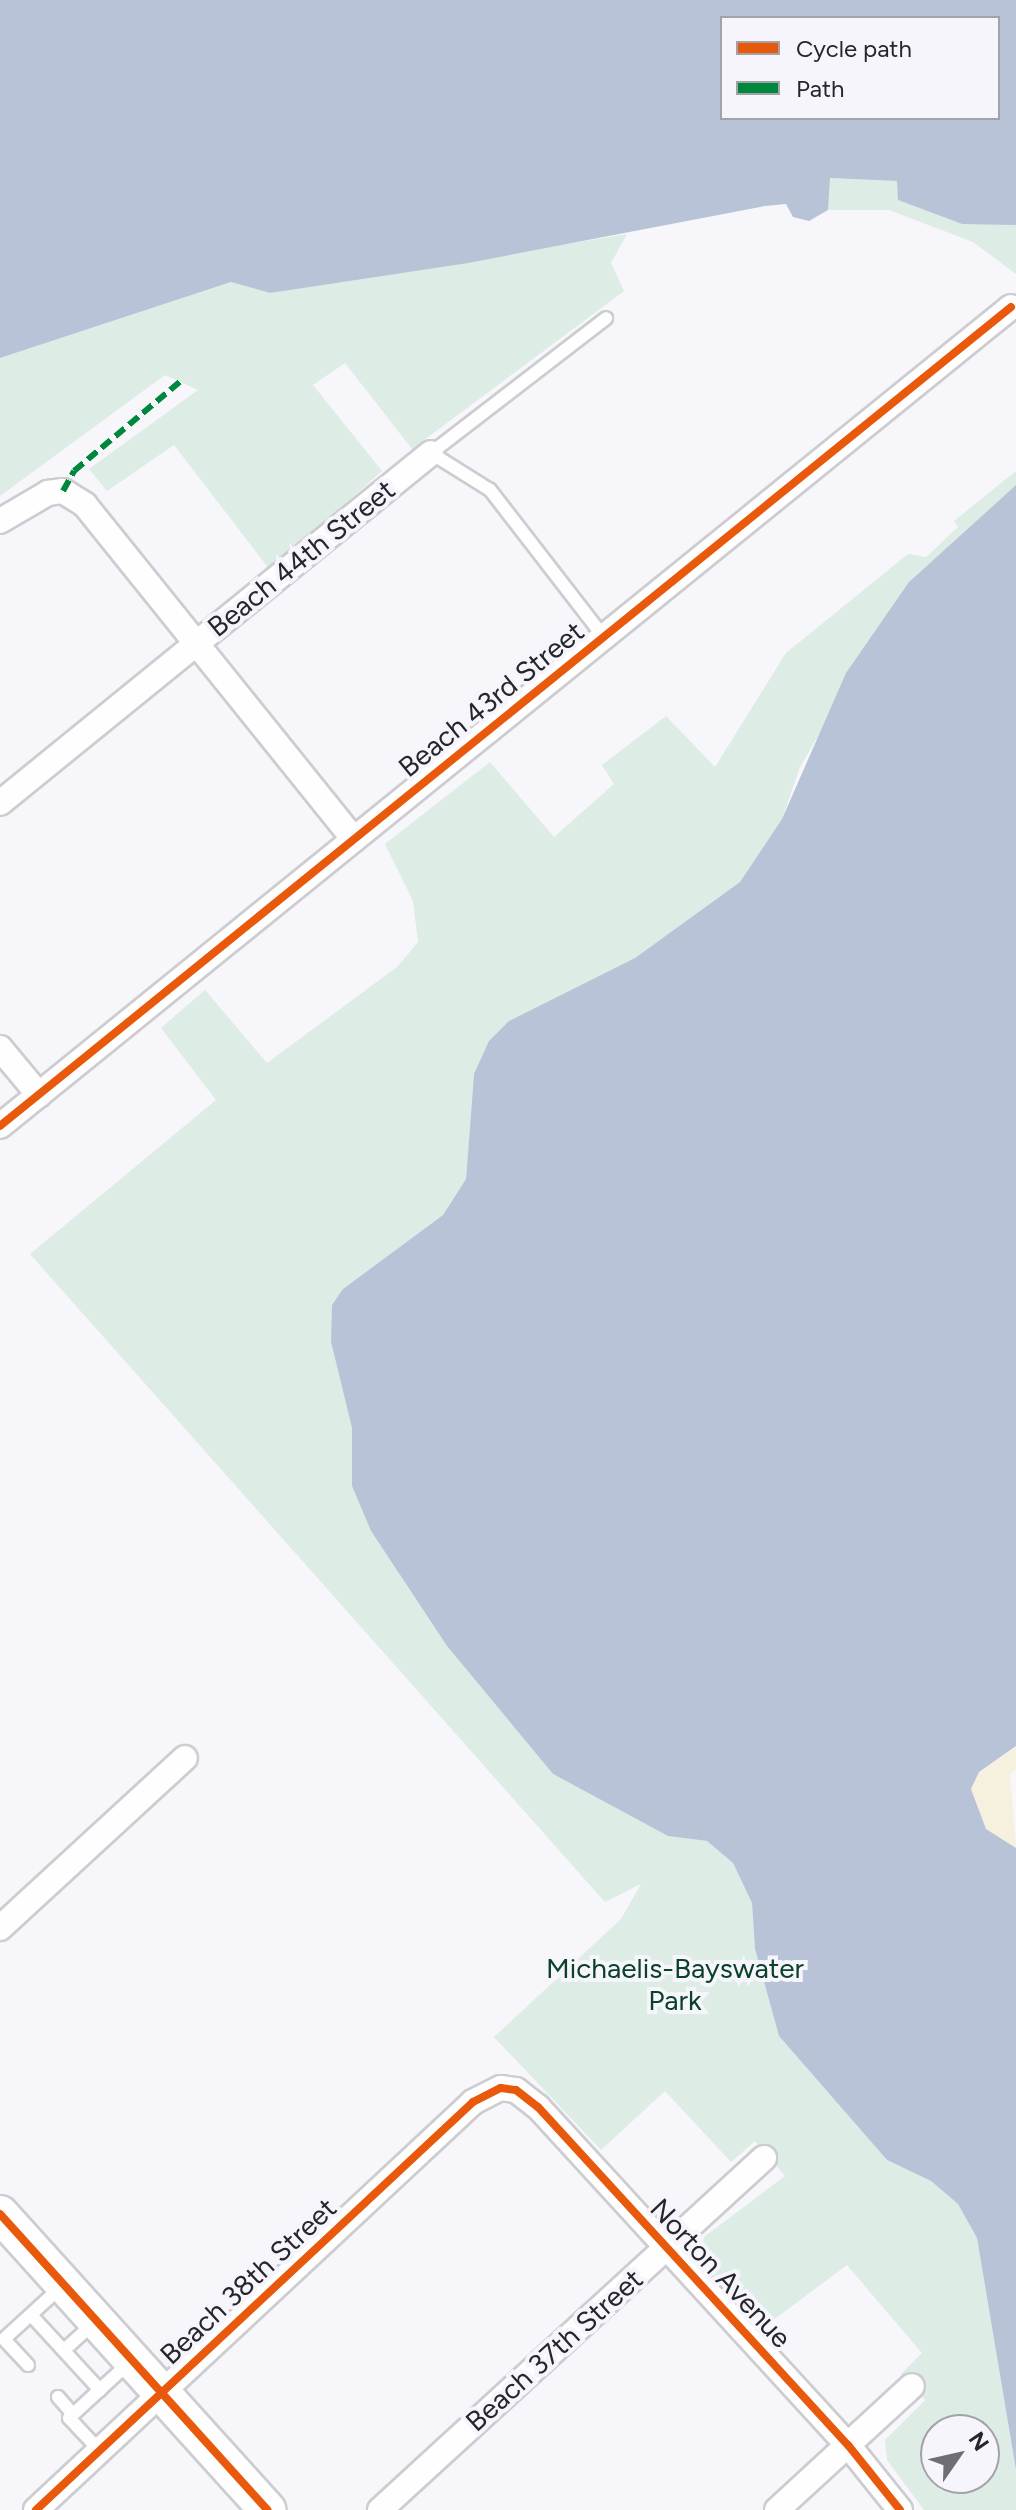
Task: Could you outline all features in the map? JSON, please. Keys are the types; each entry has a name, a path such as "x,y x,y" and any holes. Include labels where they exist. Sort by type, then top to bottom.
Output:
{"main road":[{"path":"3,2223 64,2284 267,2510"}],"street":[{"name":"Beach 43rd Street","path":"0,1126 1011,307"},
{"name":"Beach 44th Street","path":"0,803 431,453"},
{"path":"0,521 30,499 63,491 92,512 354,839"},
{"path":"0,1048 39,1095"},
{"path":"0,1928 185,1758"},
{"name":"Norton Avenue","path":"495,2089 516,2090 531,2100 848,2445 900,2510"},
{"name":"Beach 38th Street","path":"36,2510 473,2102 495,2089"},
{"name":"Beach 37th Street","path":"380,2510 764,2158"},
{"path":"777,2510 912,2386"}],"lane":[{"name":"Beach 44th Street","path":"431,453 606,318"},
{"path":"431,453 490,490 603,636"},
{"path":"28,2365 4,2339 64,2284"},
{"path":"31,2315 100,2390"},
{"path":"64,2350 97,2320"},
{"path":"100,2451 69,2418 133,2360"},
{"path":"58,2397 73,2414"}],"green space":[{"path":"829,178 898,181 898,200 962,224 1016,225 1016,274 973,242 889,210 828,210"},
{"path":"627,234 611,263 624,291 412,449 345,363 313,385 382,471 270,570 174,445 107,491 89,469 198,390 165,375 0,496 0,358 231,282 270,293"},
{"name":"Michaelis-Bayswater Park","path":"1016,471 1016,485 909,582 800,767 782,819 740,882 635,958 509,1021 474,1074 466,1179 443,1215 343,1289 331,1342 352,1428 352,1486 371,1531 447,1646 553,1774 668,1836 707,1841 733,1863 752,1903 755,1949 779,2036 887,2160 931,2181 958,2204 977,2238 1016,2470 1016,2510 924,2510 887,2460 885,2440 925,2400 901,2374 922,2353 847,2265 764,2327 700,2267 704,2237 785,2176 755,2141 731,2162 665,2091 601,2150 494,2037 621,1919 641,1884 605,1902 30,1254 216,1100 161,1028 205,990 267,1063 397,967 418,942 413,901 385,844 490,762 554,837 614,784 602,765 666,716 715,767 786,653 908,554 926,557 958,527 954,521"}],"sand":[{"path":"1016,1747 1016,1769 1010,1774 1016,1848 986,1829 971,1789 979,1772"}],"water":[{"path":"0,0 1016,0 1016,225 962,224 898,200 897,181 830,178 828,210 809,221 793,217 786,204 765,206 468,263 270,293 231,282 0,358"},
{"path":"1016,485 1016,1746 979,1772 971,1789 986,1829 1016,1848 1016,2470 977,2238 958,2204 931,2181 887,2160 779,2036 755,1949 752,1903 733,1863 707,1841 668,1836 553,1774 447,1646 371,1531 352,1486 352,1428 331,1342 332,1305 343,1289 443,1215 466,1179 474,1074 489,1041 509,1021 635,958 740,882 782,819 846,673 909,582"}],"marked path":[{"path":"63,491 74,471 181,381"}],"cycle path":[{"path":"0,1126 1011,307"},
{"path":"36,2510 473,2102 501,2088 516,2090 538,2107 848,2445 900,2510"},
{"path":"0,2214 267,2510"}]}
